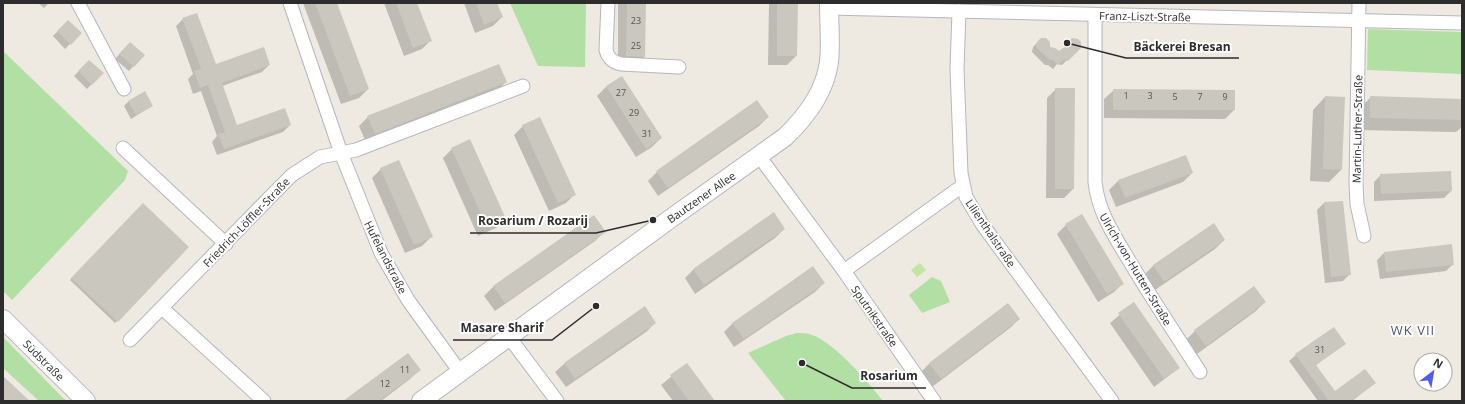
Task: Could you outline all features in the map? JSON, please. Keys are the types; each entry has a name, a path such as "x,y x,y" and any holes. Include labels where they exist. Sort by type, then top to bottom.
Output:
{"street":[{"path":"78,3 124,89"},
{"name":"Hufelandstraße","path":"290,3 341,153 373,234 391,271 408,300 460,372"},
{"path":"608,3 606,50 608,57 614,62 621,64 679,67"},
{"name":"Martin-Luther-Straße","path":"1360,3 1356,182 1357,204 1364,236"},
{"name":"Franz-Liszt-Straße","path":"829,5 897,6 959,11 1071,9 1095,15 1359,22 1462,23"},
{"name":"Bautzener Allee","path":"420,401 670,218 785,137 801,122 818,95 825,78 829,61 829,5"},
{"name":"Lilienthalstraße","path":"959,11 957,68 962,186 966,197 982,224 1112,401"},
{"name":"Ulrich-von-Hutten-Straße","path":"1095,15 1095,182 1099,206 1137,274 1200,372"},
{"path":"341,153 356,150 523,86"},
{"path":"123,148 226,244"},
{"name":"Friedrich-Löffler-Straße","path":"130,340 226,244 292,175 320,157 341,153"},
{"name":"Sputnikstraße","path":"759,156 844,271 934,401"},
{"path":"844,271 962,186"},
{"path":"162,308 264,401"},
{"name":"Südstraße","path":"3,319 86,401"},
{"path":"509,337 557,401"}],"green space":[{"path":"510,3 586,3 585,67 538,66"},
{"path":"1368,29 1462,32 1462,74 1367,70"},
{"path":"3,51 128,171 125,180 12,300 3,291"},
{"path":"920,263 926,270 917,277 911,270"},
{"path":"932,277 941,281 950,302 922,313 909,295"},
{"path":"797,333 812,335 831,346 841,354 883,401 786,401 748,353 786,336"},
{"path":"3,337 67,401 39,401 3,368"}],"building":[{"path":"315,3 337,3 369,89 350,96"},
{"path":"396,3 417,3 432,41 413,48"},
{"path":"476,3 497,3 503,17 484,25"},
{"path":"627,3 646,3 645,57 626,56"},
{"path":"777,3 798,3 797,56 777,56"},
{"path":"197,13 216,64 264,47 270,65 222,83 237,125 285,108 291,125 224,149 218,134 225,132 208,85 200,88 194,71 201,69 182,18"},
{"path":"68,20 82,33 71,45 57,31"},
{"path":"1041,38 1046,38 1050,42 1050,47 1059,51 1063,48 1068,48 1069,42 1072,38 1078,39 1081,42 1081,48 1068,61 1063,60 1058,65 1036,47 1037,42"},
{"path":"130,42 145,55 134,67 119,54"},
{"path":"89,60 104,73 92,85 78,71"},
{"path":"499,64 507,82 375,134 367,116"},
{"path":"622,76 662,138 646,149 606,86"},
{"path":"1055,88 1075,88 1074,189 1055,189"},
{"path":"1113,89 1235,90 1235,110 1113,110"},
{"path":"145,91 153,106 136,115 128,101"},
{"path":"1325,96 1345,97 1342,170 1323,169"},
{"path":"1370,96 1462,99 1462,120 1370,118"},
{"path":"757,100 769,117 668,188 656,171"},
{"path":"540,117 576,195 558,203 522,125"},
{"path":"470,139 506,219 487,227 451,148"},
{"path":"1186,155 1193,173 1125,198 1118,180"},
{"path":"399,160 433,237 414,245 380,168"},
{"path":"1451,171 1452,191 1381,194 1380,174"},
{"path":"1343,201 1351,275 1331,277 1324,202"},
{"path":"143,203 189,247 118,322 71,278"},
{"path":"774,212 785,229 704,285 693,269"},
{"path":"1082,214 1124,284 1107,294 1065,224"},
{"path":"594,215 606,232 505,303 493,286"},
{"path":"1214,223 1225,240 1164,282 1153,265"},
{"path":"1452,244 1454,265 1386,272 1384,252"},
{"path":"813,266 825,283 744,339 732,323"},
{"path":"1254,286 1266,302 1206,346 1194,330"},
{"path":"1134,302 1180,368 1164,379 1118,313"},
{"path":"1008,303 1020,319 941,379 929,363"},
{"path":"645,306 656,323 575,379 564,363"},
{"path":"1334,327 1346,344 1316,365 1335,391 1365,369 1376,383 1351,401 1329,401 1295,354"},
{"path":"408,353 421,370 379,401 343,401"},
{"path":"687,363 715,401 689,401 670,375"},
{"path":"3,376 19,391 30,401 3,401"}],"place":[{"name":"Bäckerei Bresan","path":"1067,43"},
{"name":"Rosarium / Rozarij","path":"653,220"},
{"name":"Masare Sharif","path":"596,306"},
{"name":"Rosarium","path":"802,363"}],"district":[{"name":"WK VII","path":"1413,330"}]}
